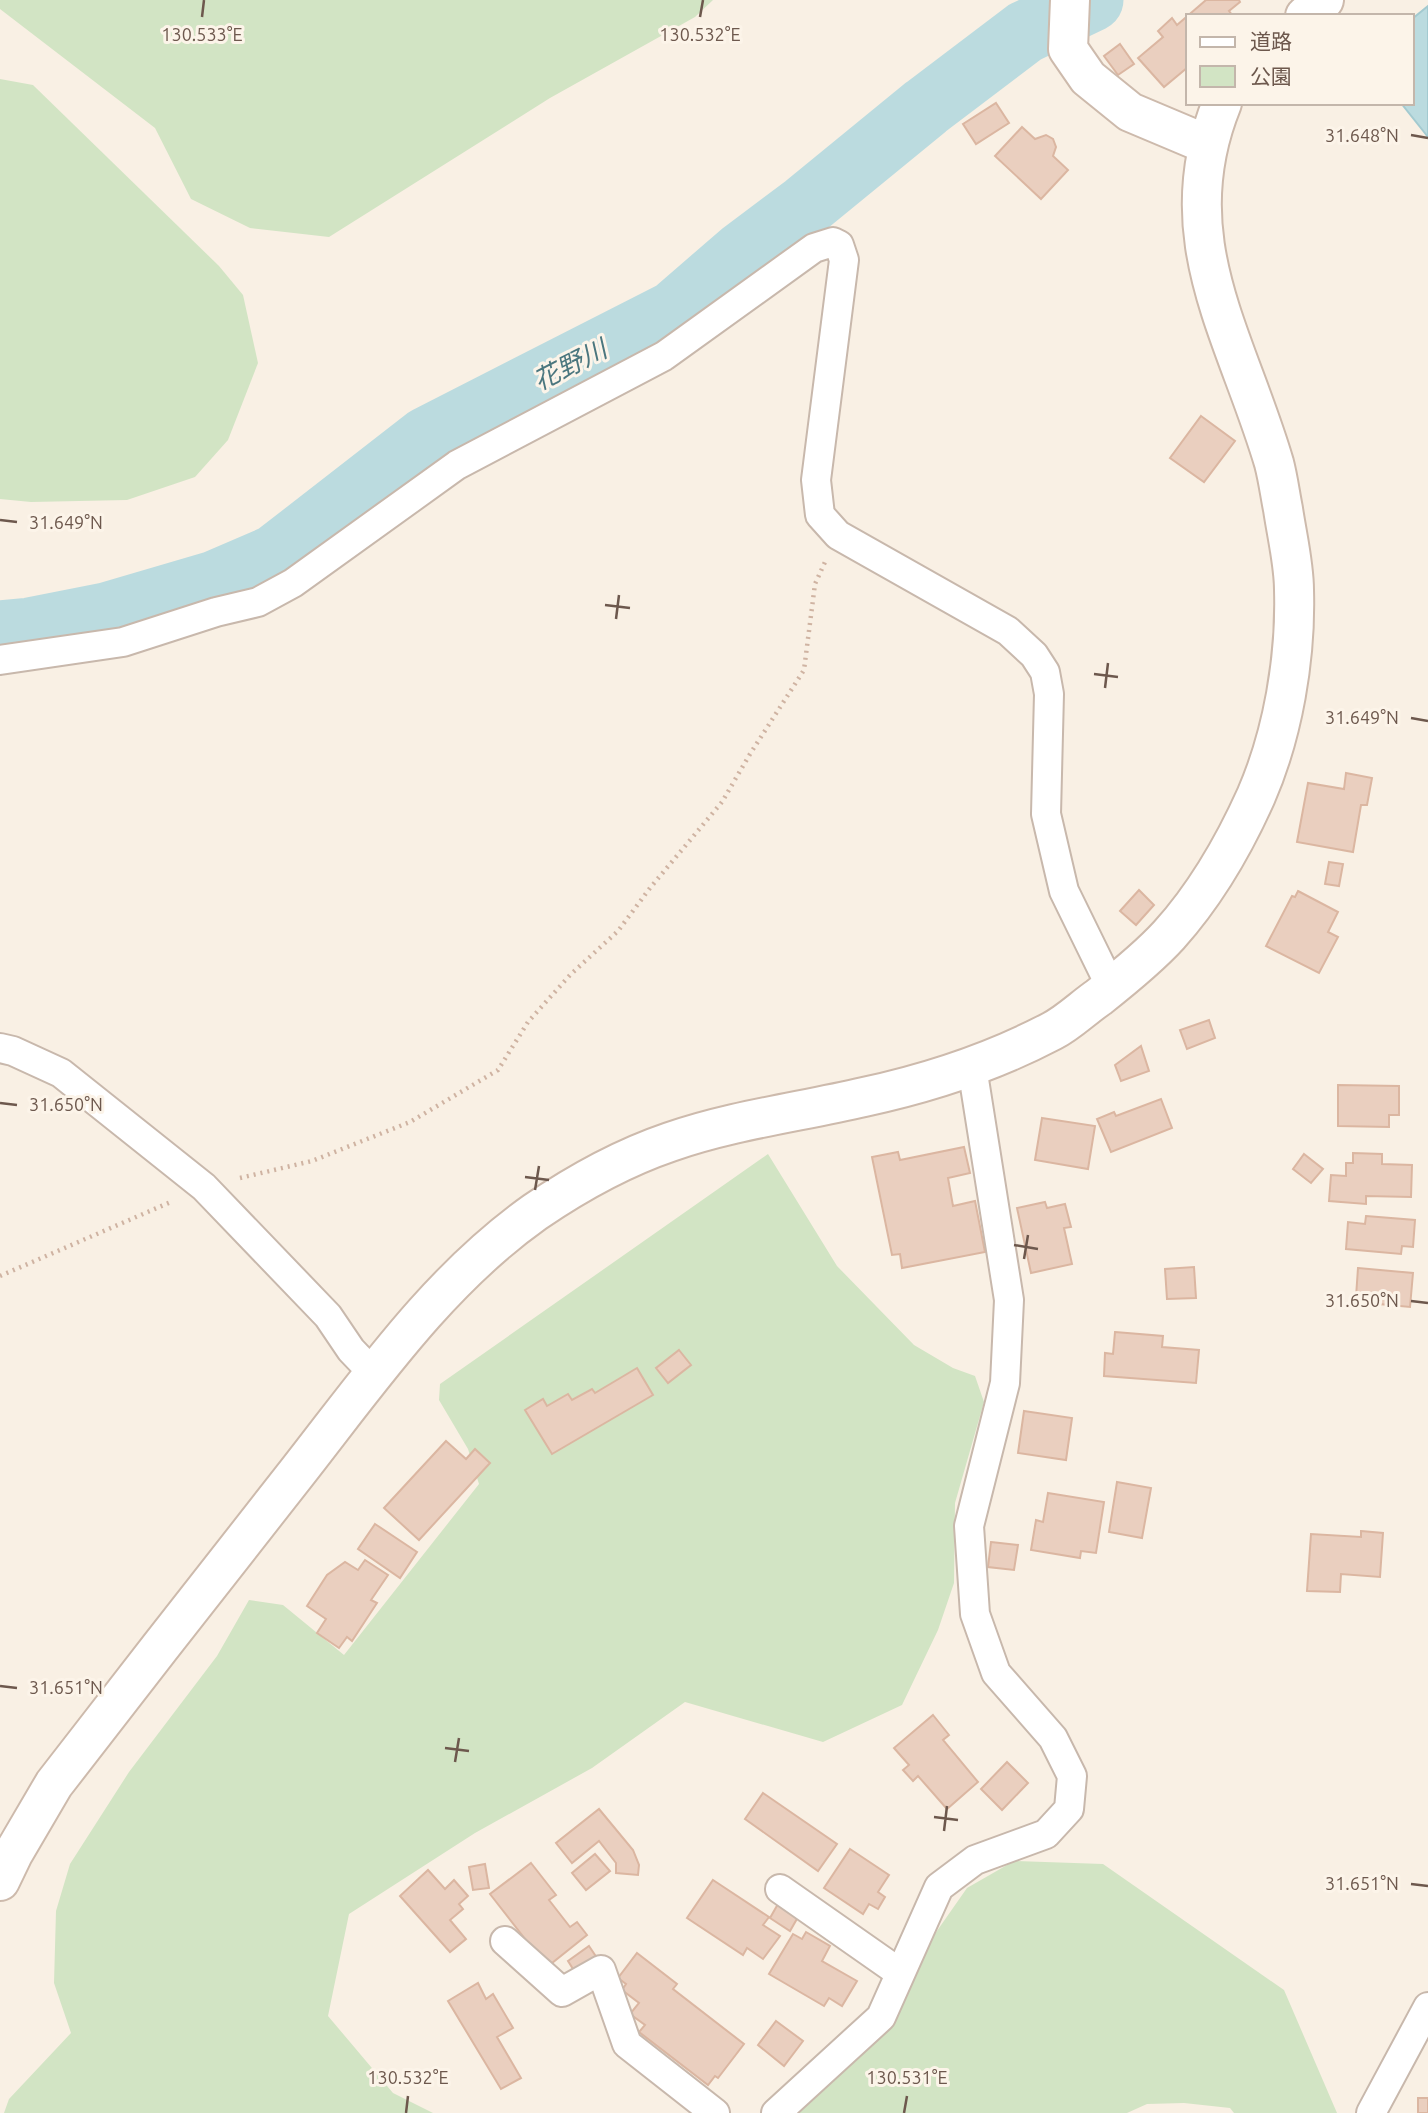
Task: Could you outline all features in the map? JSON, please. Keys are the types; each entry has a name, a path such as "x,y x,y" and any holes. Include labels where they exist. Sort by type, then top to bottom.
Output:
{"street":[{"path":"1070,0 1068,49 1088,78 1130,112 1206,144"},
{"path":"1307,14 1324,0"},
{"path":"0,1881 54,1784 374,1374 429,1306 483,1252 539,1209 603,1171 670,1142 774,1115 866,1097 972,1067 1057,1029 1111,987 1168,936 1200,893 1232,845 1258,791 1283,710 1293,641 1294,585 1275,467 1217,303 1204,251 1199,199 1206,144 1221,105"},
{"path":"0,660 123,642 216,612 258,602 293,583 457,465 664,356 814,248 829,242 839,244 844,260 816,480 820,514 838,535 1008,631 1034,655 1045,672 1049,694 1046,814 1063,891 1111,987"},
{"path":"0,1048 13,1051 61,1073 204,1187 328,1315 351,1350 374,1374"},
{"path":"776,2113 881,2017 939,1887 975,1860 1046,1834 1069,1809 1072,1776 1053,1738 996,1673 975,1615 969,1526 1005,1383 1009,1300 972,1067"},
{"path":"780,1889 900,1973"},
{"path":"505,1941 562,1992 601,1970 628,2043 715,2113"},
{"path":"1371,2113 1428,2007"}],"path":[{"path":"0,1276 204,1187 312,1161 410,1122 498,1070 528,1023 570,975 618,931 722,802 804,670 815,584 838,535"}],"green space":[{"path":"0,0 713,0 695,17 550,98 329,237 250,228 191,199 155,128 0,9"},
{"path":"0,79 33,85 219,266 243,295 258,363 228,440 195,477 127,500 31,502 0,499"},
{"path":"768,1154 837,1266 914,1345 953,1368 975,1376 984,1402 955,1503 954,1583 938,1630 902,1705 823,1742 685,1702 592,1768 475,1833 349,1914 328,2016 393,2093 433,2113 4,2113 9,2099 71,2033 54,1983 56,1911 70,1864 129,1772 217,1656 249,1600 283,1605 344,1655 479,1484 468,1449 439,1400 440,1384"},
{"path":"1014,1861 1103,1864 1284,1990 1337,2113 1234,2113 1230,2108 1184,2103 1147,2104 1127,2113 799,2113 886,2033 905,2000 932,1938 967,1888"}],"water":[{"path":"1428,6 1428,137 1403,105 1414,105 1414,17"}],"building":[{"path":"1206,0 1240,2 1229,11 1231,14 1190,14"},
{"path":"1186,17 1186,69 1164,87 1138,58 1163,37 1158,31 1172,18 1177,25"},
{"path":"1120,44 1134,64 1118,75 1104,56"},
{"path":"996,103 1009,123 976,144 963,124"},
{"path":"1022,127 1035,139 1046,135 1053,139 1056,147 1053,156 1068,170 1041,199 995,156"},
{"path":"1201,416 1235,441 1204,482 1170,458"},
{"path":"1346,773 1372,778 1367,805 1361,805 1353,852 1297,842 1308,783 1344,789"},
{"path":"1329,862 1343,864 1339,886 1325,884"},
{"path":"1139,890 1154,905 1136,925 1120,911"},
{"path":"1298,891 1338,912 1328,932 1338,937 1319,973 1266,946 1292,896 1295,897"},
{"path":"1209,1020 1215,1038 1187,1049 1180,1030"},
{"path":"1141,1046 1149,1071 1121,1081 1115,1065"},
{"path":"1338,1085 1399,1086 1399,1115 1389,1115 1389,1127 1338,1126"},
{"path":"1161,1099 1172,1128 1111,1152 1097,1119 1114,1112 1116,1116"},
{"path":"1042,1118 1095,1126 1088,1169 1035,1160"},
{"path":"964,1147 970,1173 948,1178 953,1206 975,1201 985,1252 902,1268 900,1254 892,1255 872,1157 898,1152 900,1160"},
{"path":"1353,1153 1382,1154 1382,1164 1412,1165 1411,1197 1366,1196 1366,1204 1329,1201 1331,1175 1346,1176 1346,1163 1353,1163"},
{"path":"1304,1154 1323,1169 1311,1183 1293,1169"},
{"path":"1045,1202 1047,1208 1065,1204 1071,1227 1064,1228 1072,1264 1031,1273 1017,1208"},
{"path":"1366,1216 1415,1220 1413,1247 1402,1246 1401,1254 1346,1249 1348,1222 1365,1224"},
{"path":"1194,1267 1196,1298 1167,1299 1165,1269"},
{"path":"1358,1268 1413,1273 1410,1307 1379,1304 1380,1298 1356,1297"},
{"path":"1115,1332 1163,1336 1162,1347 1199,1350 1196,1383 1104,1376 1105,1353 1113,1354"},
{"path":"679,1350 691,1365 668,1383 656,1368"},
{"path":"637,1368 653,1395 552,1454 525,1410 543,1399 547,1406 568,1394 572,1400 592,1389 595,1393"},
{"path":"1024,1411 1072,1418 1066,1460 1018,1453"},
{"path":"446,1441 466,1459 475,1449 490,1463 419,1540 384,1508"},
{"path":"1117,1482 1151,1488 1142,1538 1109,1532"},
{"path":"1048,1493 1104,1502 1096,1553 1081,1551 1080,1558 1031,1550 1036,1520 1043,1522"},
{"path":"375,1524 417,1552 400,1578 358,1549"},
{"path":"1361,1531 1383,1533 1380,1577 1341,1574 1340,1592 1307,1591 1311,1534 1361,1537"},
{"path":"991,1542 1018,1545 1014,1570 988,1567"},
{"path":"365,1560 388,1575 371,1600 377,1603 352,1641 347,1637 339,1648 317,1633 326,1619 307,1606 327,1575 345,1562 358,1570"},
{"path":"933,1715 949,1735 943,1740 978,1782 947,1809 918,1776 913,1781 903,1770 909,1765 894,1748"},
{"path":"1007,1762 1028,1783 1002,1810 981,1789"},
{"path":"763,1793 837,1844 818,1871 745,1819"},
{"path":"599,1809 633,1850 639,1865 638,1875 616,1873 616,1863 599,1841 572,1863 556,1843"},
{"path":"850,1849 889,1875 878,1892 885,1897 878,1909 869,1904 863,1914 824,1888"},
{"path":"595,1854 610,1871 586,1890 572,1873"},
{"path":"531,1863 556,1895 549,1900 570,1927 577,1922 587,1935 547,1967 490,1894"},
{"path":"485,1864 489,1888 473,1890 469,1867"},
{"path":"428,1870 445,1889 454,1880 468,1896 459,1904 463,1909 450,1920 466,1939 450,1952 400,1896"},
{"path":"713,1880 769,1917 763,1925 780,1936 763,1959 747,1948 743,1955 687,1918"},
{"path":"778,1904 798,1917 790,1931 770,1918"},
{"path":"806,1932 830,1946 822,1961 857,1981 842,2006 829,1998 824,2006 769,1974 793,1934 802,1939"},
{"path":"589,1946 597,1958 575,1972 568,1961"},
{"path":"637,1953 677,1984 673,1989 744,2044 718,2078 715,2076 708,2085 639,2032 645,2025 630,2014 639,2003 622,1990 626,1984 618,1978"},
{"path":"478,1983 486,1999 493,1994 513,2028 497,2037 521,2078 501,2089 448,2001"},
{"path":"776,2021 803,2041 784,2066 758,2045"},
{"path":"1418,2098 1428,2098 1428,2113 1418,2113"}],"waterway":[{"name":"花野川","path":"0,632 106,614 215,582 275,556 427,438 674,312 741,254 1025,32 1092,0"}]}
